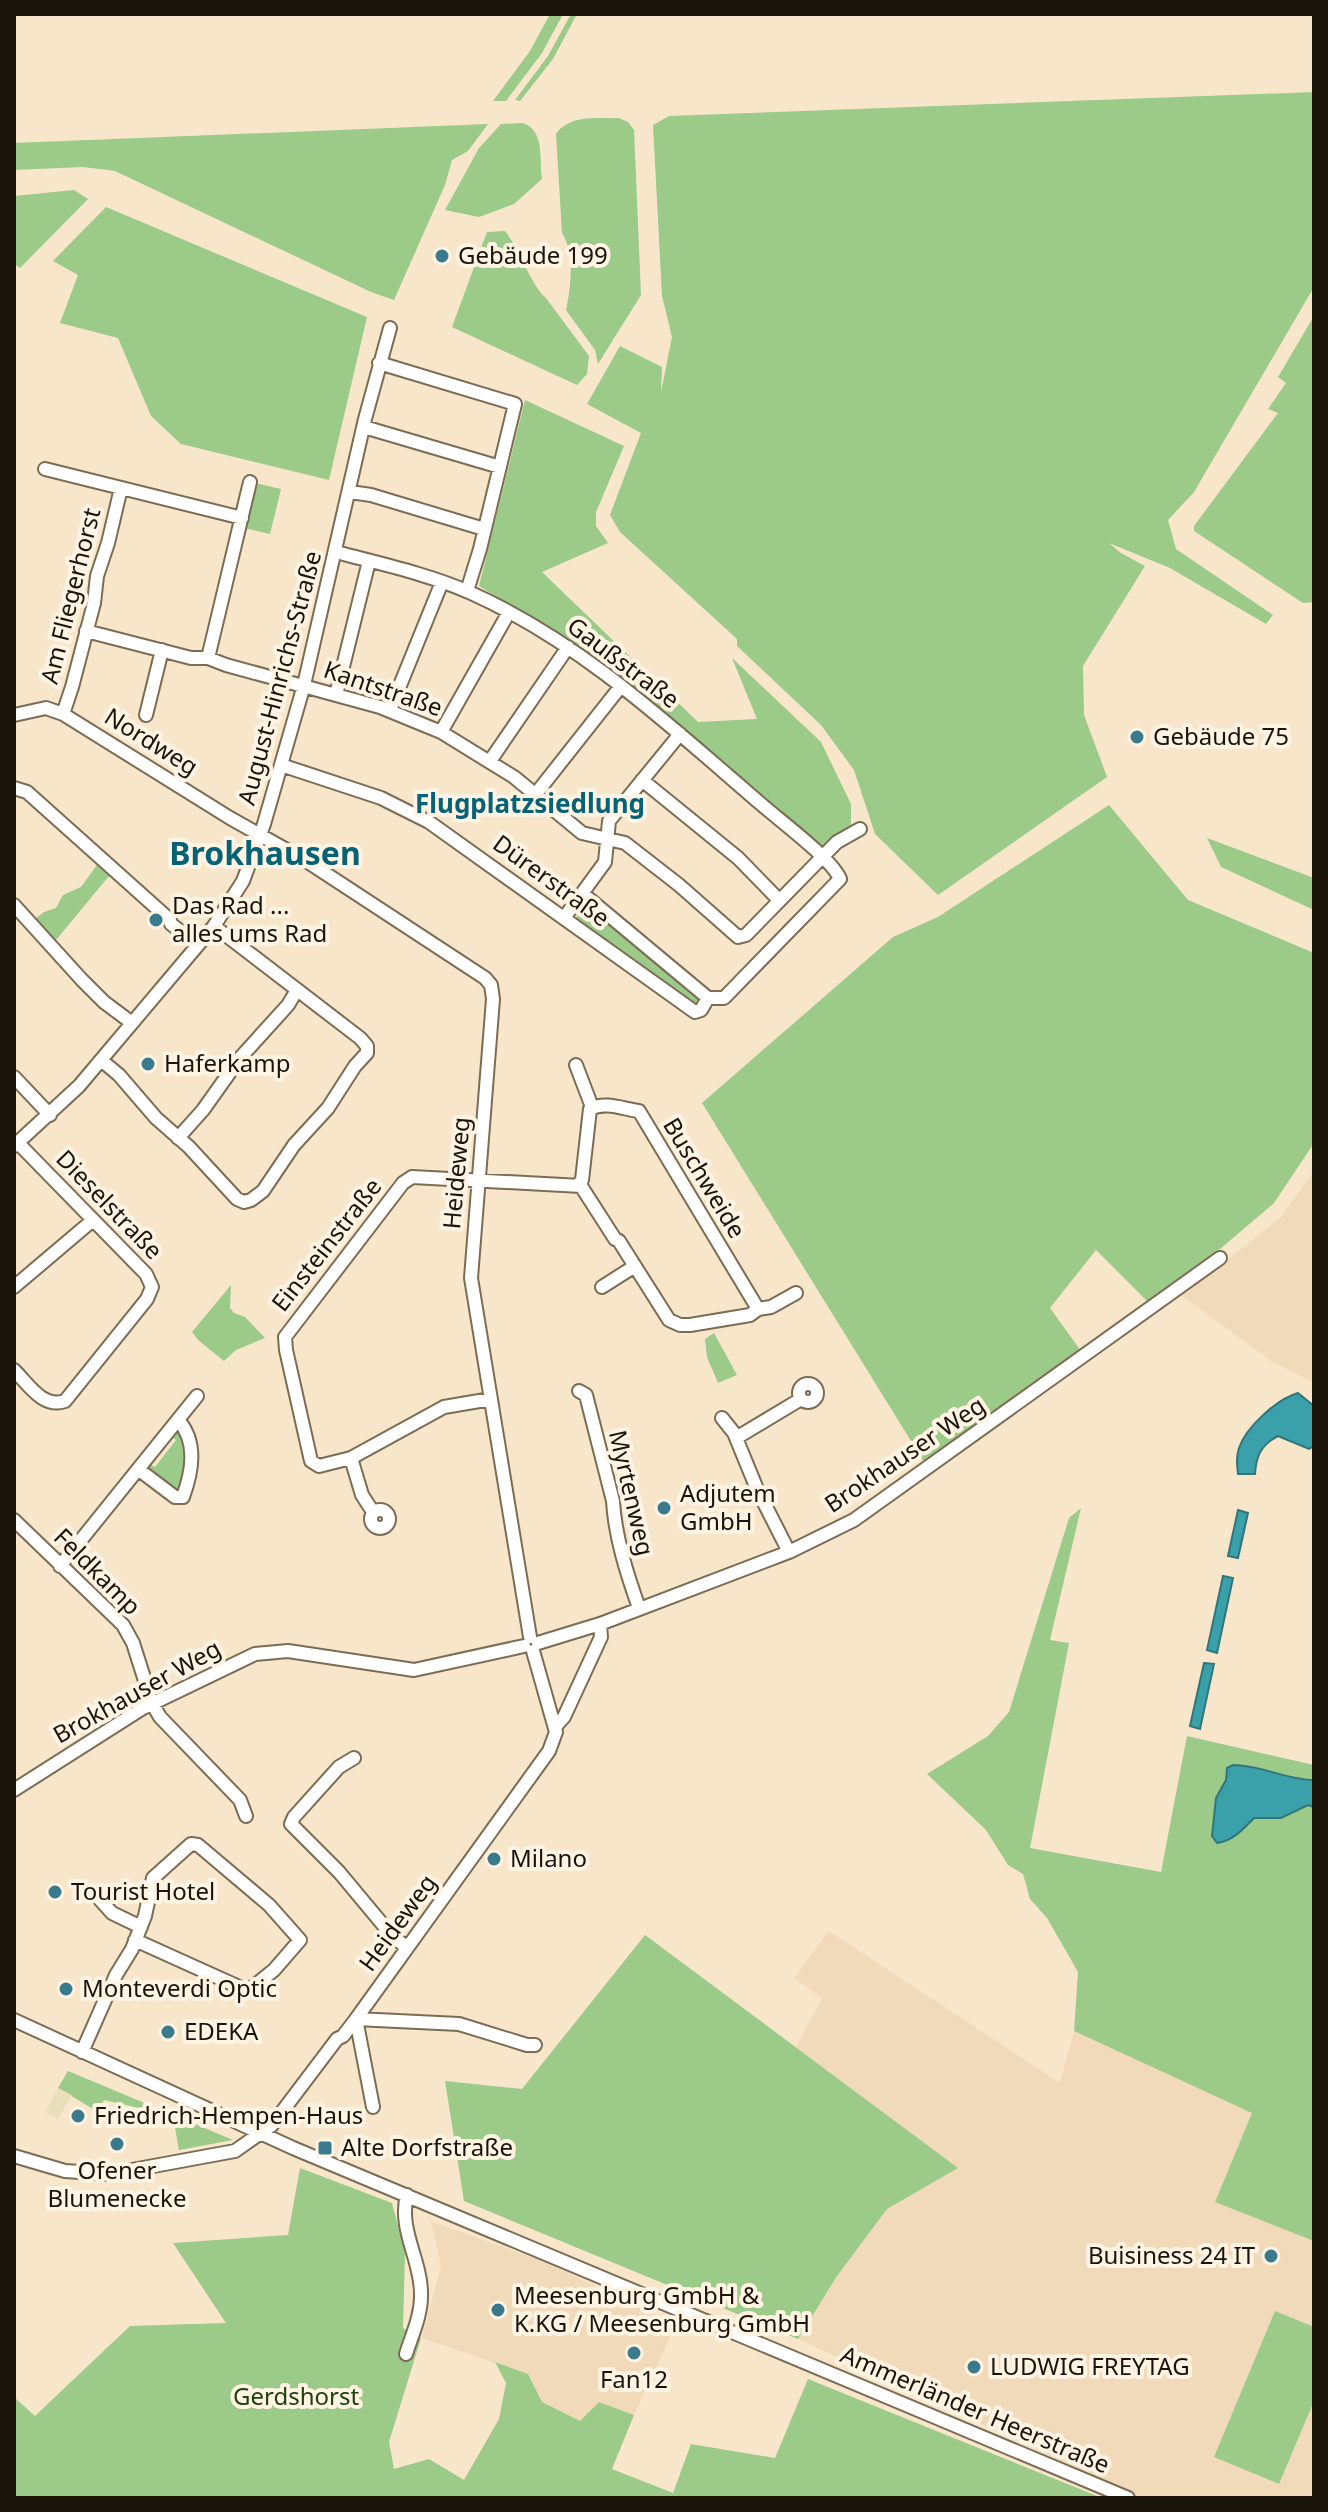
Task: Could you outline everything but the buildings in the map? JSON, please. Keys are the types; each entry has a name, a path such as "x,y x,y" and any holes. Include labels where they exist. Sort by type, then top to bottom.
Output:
{"street":[{"name":"August-Hinrichs-Straße","path":"16,1145 50,1115 101,1060 214,926 243,881 287,766 379,363 390,328"},
{"path":"379,363 515,404 475,571 467,591"},
{"path":"364,427 500,467"},
{"name":"Am Fliegerhorst","path":"45,469 242,518"},
{"path":"208,658 250,482"},
{"name":"Am Fliegerhorst","path":"63,714 94,603 97,576 121,488"},
{"path":"350,492 371,495 484,529"},
{"name":"Gaußstraße","path":"336,552 467,591 568,647 680,734 823,858 840,879 837,885 724,998 708,998"},
{"path":"336,695 369,561"},
{"path":"390,710 442,582"},
{"path":"441,732 509,612"},
{"name":"Kantstraße","path":"86,631 191,658 208,658 304,685 390,710 441,732 490,761 582,833 625,843 738,937 746,935 779,900"},
{"path":"490,761 568,647"},
{"path":"146,715 162,650"},
{"path":"535,795 621,686"},
{"name":"Nordweg","path":"14,715 46,708 63,714 260,834"},
{"path":"564,918 603,865 609,821 680,734"},
{"name":"Dürerstraße","path":"287,766 372,794 421,818 464,845 689,1009 697,1012 708,998"},
{"path":"642,780 738,858 779,900 837,842 860,829"},
{"path":"14,788 27,792 171,924 197,944"},
{"name":"Heideweg","path":"260,834 308,862 485,978 491,985 494,996 471,1278 531,1644 555,1727 554,1740 547,1755 356,2019 337,2039 272,2125 261,2134"},
{"path":"582,893 708,998"},
{"path":"14,905 82,980 132,1023"},
{"path":"101,1060 239,1200 251,1200 263,1191 284,1158 328,1108 368,1051 360,1038 214,926"},
{"path":"178,1138 297,990"},
{"path":"479,1181 578,1185 582,1180 588,1114 592,1107 576,1065"},
{"path":"14,1077 50,1115"},
{"name":"Buschweide","path":"592,1107 609,1106 639,1111 758,1309"},
{"name":"Dieselstraße","path":"14,1370 46,1401 65,1401 150,1295 151,1284 148,1276 16,1145"},
{"name":"Einsteinstraße","path":"479,1181 420,1176 407,1179 285,1337 311,1461 319,1466 351,1458 444,1407 491,1399"},
{"path":"578,1185 584,1188 669,1320 680,1325 750,1315 796,1293"},
{"path":"14,1287 93,1220"},
{"name":"Brokhauser Weg","path":"14,1790 152,1703 242,1660 266,1652 288,1651 414,1670 531,1644 600,1624 789,1552 854,1520 1220,1258"},
{"path":"602,1287 635,1266"},
{"name":"Myrtenweg","path":"579,1391 586,1395 613,1501 613,1515 628,1577 639,1608"},
{"path":"60,1566 197,1396"},
{"path":"736,1438 801,1399"},
{"path":"722,1418 736,1438 789,1552"},
{"path":"138,1469 175,1497 183,1497 193,1465 187,1434 178,1420"},
{"path":"351,1458 364,1500 373,1512"},
{"name":"Feldkamp","path":"14,1520 123,1625 133,1643 152,1703 163,1720 240,1800 246,1816"},
{"name":"Heideweg","path":"555,1727 564,1717 601,1637 600,1624"},
{"path":"354,1758 339,1767 291,1824 339,1872 394,1938 407,1947"},
{"path":"82,2052 141,1927 153,1878 172,1859 195,1843 269,1905 300,1940 274,1970 248,1991 135,1940"},
{"path":"95,1894 112,1913 141,1927"},
{"path":"373,2107 356,2019 459,2024 535,2045"},
{"name":"Ammerländer Heerstraße","path":"14,2020 261,2134 1128,2498"},
{"path":"14,2156 65,2171 124,2173 235,2151 261,2134"},
{"path":"406,2354 421,2294 404,2218 407,2195"}],"shaded area":[{"path":"1314,1171 1314,1383 1271,1361 1182,1296 1281,1217"},
{"path":"829,1931 1060,2083 1074,2031 1253,2113 1215,2202 1314,2241 1314,2498 1141,2498 798,2339 837,2276 887,2209 958,2168 796,2047 822,1998 794,1978"},
{"path":"431,2221 545,2262 676,2324 634,2415 599,2402 580,2422 542,2402 528,2374 422,2338 441,2266"}],"green space":[{"path":"550,14 563,14 542,53 506,101 493,101 530,51"},
{"path":"571,14 577,14 553,59 520,101 515,100 548,56"},
{"path":"1314,92 1314,287 1194,492 1168,520 1176,549 1273,615 1266,624 1170,568 1109,543 1145,566 1083,666 1084,715 1107,777 938,895 875,834 854,770 821,725 737,646 737,639 620,532 610,515 641,433 587,404 620,346 662,367 661,392 672,337 662,296 653,125 669,116"},
{"path":"619,118 628,122 634,130 641,295 598,364 595,350 566,310 570,260 562,233 556,134 576,120"},
{"path":"523,123 535,132 538,139 542,179 514,204 479,217 445,210 479,148 501,124"},
{"path":"488,124 468,151 452,160 445,185 394,300 115,171 83,167 14,170 14,143"},
{"path":"74,190 88,199 20,268 14,264 14,196"},
{"path":"106,207 367,317 329,480 181,444 151,416 118,338 60,323 78,275 53,261"},
{"path":"505,231 535,284 589,356 587,374 577,385 452,327 487,232"},
{"path":"1314,316 1314,602 1303,603 1194,531 1194,526 1278,413 1268,409 1286,383 1278,377"},
{"path":"525,400 624,446 596,512 596,526 608,543 542,572 698,722 757,719 732,658 821,742 851,804 851,827 819,849 551,630 479,586"},
{"path":"255,483 281,489 270,534 244,528"},
{"path":"1109,805 1188,900 1314,953 1314,1143 1274,1203 1213,1255 1148,1302 1096,1250 1050,1308 1081,1351 924,1462 702,1103 893,937 938,917"},
{"path":"1207,838 1314,878 1314,910 1221,867"},
{"path":"97,865 109,876 56,940 35,919 56,908 63,895 81,887"},
{"path":"589,901 701,998 693,1005 574,920"},
{"path":"231,1285 230,1308 245,1317 265,1338 236,1350 224,1361 192,1332"},
{"path":"714,1333 737,1375 718,1383 707,1357 705,1339"},
{"path":"173,1431 183,1435 189,1465 181,1491 178,1492 147,1469 147,1463 155,1467 176,1440 169,1435"},
{"path":"1081,1508 1050,1640 1069,1643 1030,1848 1161,1872 1187,1736 1314,1765 1314,2241 1215,2202 1252,2113 1074,2031 1078,1972 1047,1918 1030,1899 1023,1874 1008,1865 986,1830 927,1774 988,1736 1009,1712 1069,1518"},
{"path":"645,1935 958,2168 887,2209 837,2276 798,2339 464,2201 445,2081 522,2089"},
{"path":"68,2071 233,2140 179,2150 174,2122 166,2114 104,2100 98,2112 58,2088"},
{"name":"Gerdshorst","path":"300,2168 392,2203 405,2253 403,2328 421,2338 389,2442 394,2469 429,2459 464,2480 499,2419 506,2383 495,2362 528,2374 542,2402 580,2421 599,2402 634,2415 612,2469 673,2493 691,2444 775,2458 808,2379 1102,2498 14,2498 14,2397 35,2416 130,2326 226,2323 173,2243 288,2235"},
{"path":"1275,2311 1314,2327 1314,2401 1279,2484 1214,2457"}],"sand":[{"path":"58,2088 72,2095 58,2119 45,2112"}],"water":[{"path":"1298,1393 1314,1406 1314,1446 1309,1449 1278,1436 1260,1452 1255,1474 1238,1474 1238,1451 1248,1431 1272,1408"},
{"path":"1238,1510 1248,1513 1238,1558 1228,1556"},
{"path":"1223,1576 1233,1578 1217,1653 1207,1650"},
{"path":"1204,1663 1214,1664 1200,1729 1190,1726"},
{"path":"1233,1765 1314,1780 1314,1807 1308,1805 1281,1818 1254,1818 1233,1837 1217,1843 1212,1836 1216,1798 1226,1780 1227,1768"}],"place":[{"name":"Gebäude 199","path":"442,256"},
{"name":"Gebäude 75","path":"1137,737"},
{"name":"Das Rad ... alles ums Rad","path":"156,920"},
{"name":"Haferkamp","path":"148,1064"},
{"name":"Adjutem GmbH","path":"664,1508"},
{"name":"Milano","path":"494,1859"},
{"name":"Tourist Hotel","path":"55,1892"},
{"name":"Monteverdi Optic","path":"66,1989"},
{"name":"EDEKA","path":"168,2032"},
{"name":"Friedrich-Hempen-Haus","path":"78,2116"},
{"name":"Ofener Blumenecke","path":"117,2144"},
{"name":"Alte Dorfstraße","path":"325,2148"},
{"name":"Buisiness 24 IT","path":"1271,2256"},
{"name":"Meesenburg GmbH & K.KG / Meesenburg GmbH","path":"498,2310"},
{"name":"Fan12","path":"634,2353"},
{"name":"LUDWIG FREYTAG","path":"974,2367"}],"district":[{"name":"Flugplatzsiedlung","path":"530,804"},
{"name":"Brokhausen","path":"265,854"}]}
